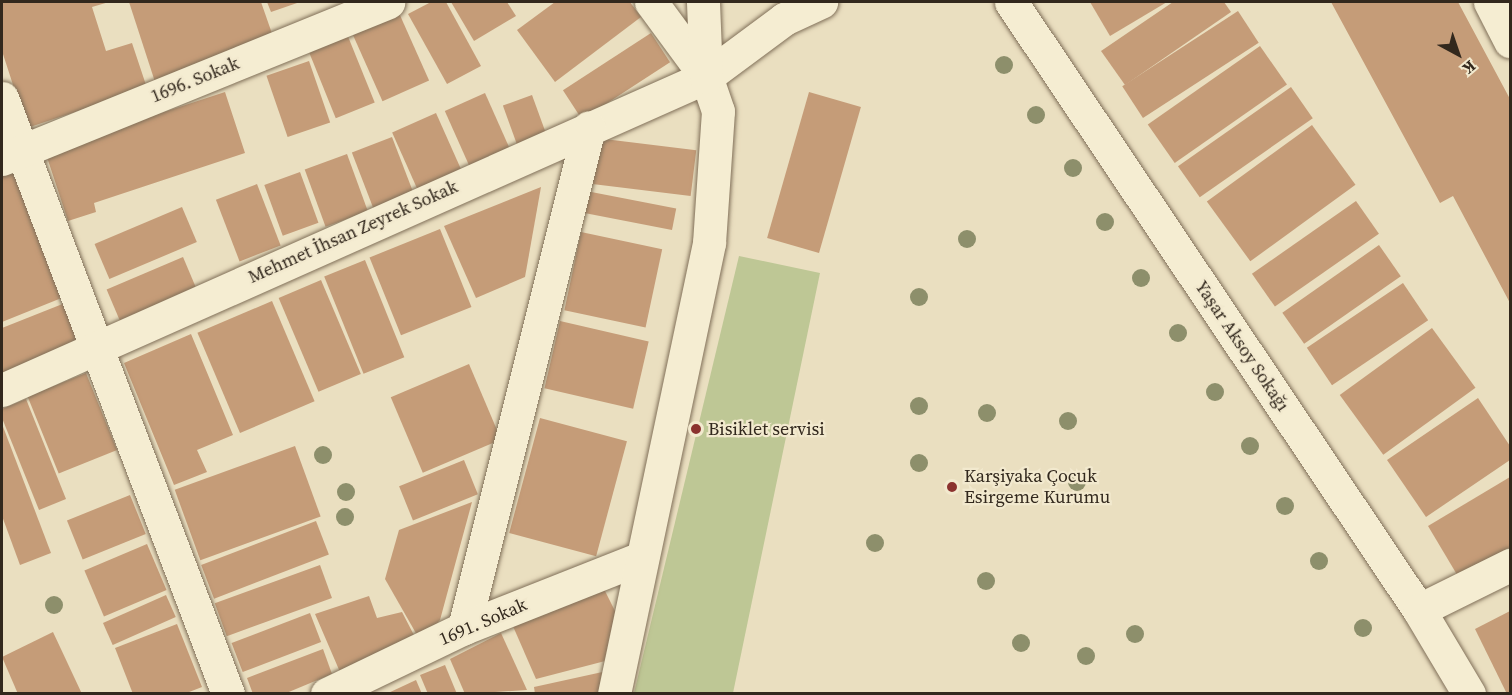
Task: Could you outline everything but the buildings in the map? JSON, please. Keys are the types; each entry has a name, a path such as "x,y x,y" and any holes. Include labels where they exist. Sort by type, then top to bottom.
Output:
{"street":[{"name":"1696. Sokak","path":"11,155 388,2"},
{"path":"614,693 709,243 718,111 706,77 651,2"},
{"path":"703,2 706,77"},
{"name":"Mehmet İhsan Zeyrek Sokak","path":"2,390 589,126 706,77 784,19 821,2"},
{"name":"Yaşar Aksoy Sokağı","path":"1011,2 1419,610 1469,693"},
{"path":"1490,2 1510,41"},
{"path":"2,98 11,155 96,348 228,693"},
{"path":"464,628 589,126"},
{"name":"1691. Sokak","path":"327,693 464,628 641,558"},
{"path":"1419,610 1510,566"}],"green space":[{"path":"739,256 820,273 733,693 634,693"}],"place":[{"name":"Bisiklet servisi","path":"696,429"},
{"name":"Karşiyaka Çocuk Esirgeme Kurumu","path":"952,487"}]}
